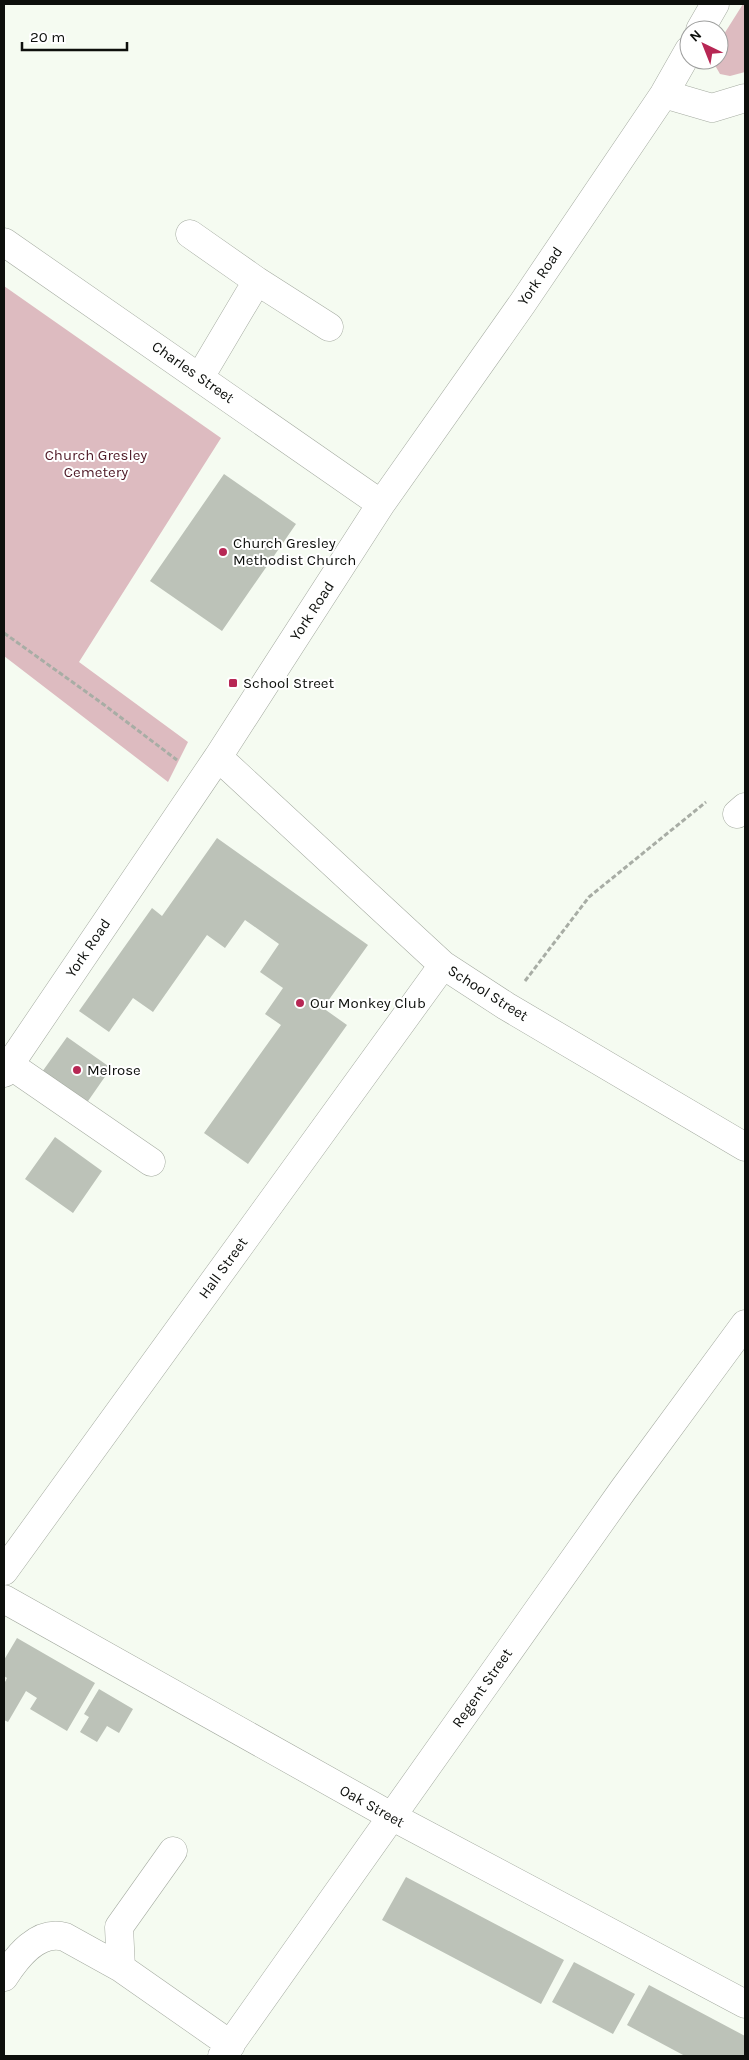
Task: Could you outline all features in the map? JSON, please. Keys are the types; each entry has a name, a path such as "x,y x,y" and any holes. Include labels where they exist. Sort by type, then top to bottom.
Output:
{"street":[{"path":"706,20 715,4"},
{"name":"York Road","path":"7,1069 203,780 381,504 522,304 664,94 679,68"},
{"path":"664,94 712,108 745,98"},
{"path":"190,234 257,281 329,327"},
{"name":"Charles Street","path":"4,242 381,504"},
{"path":"200,377 257,281"},
{"name":"School Street","path":"218,756 443,965 506,1006 745,1147"},
{"name":"Hall Street","path":"4,1571 443,965"},
{"path":"7,1069 151,1162"},
{"name":"Regent Street","path":"226,2050 623,1490 745,1324"},
{"name":"Oak Street","path":"4,1599 391,1816 745,2004"},
{"path":"121,1968 119,1928 173,1851"},
{"path":"4,1977 28,1948 38,1940 58,1935 66,1937 121,1968 226,2050"}],"path":[{"path":"4,634 103,704 203,780"},
{"path":"506,1006 589,897 710,799 741,811"}],"green space":[{"path":"743,4 745,4 745,72 730,76 720,74 718,70 729,70 729,26"},
{"name":"Church Gresley Cemetery","path":"4,286 221,438 79,662 188,742 168,782 4,656"}],"building":[{"name":"Church Gresley Methodist Church","path":"224,474 296,524 222,631 150,581"},
{"name":"Our Monkey Club","path":"217,838 368,945 323,1008 347,1025 248,1164 204,1133 281,1025 265,1014 283,988 260,972 279,944 245,920 225,948 207,935 153,1012 133,998 109,1032 79,1011 152,908 162,916"},
{"name":"Melrose","path":"67,1037 111,1068 86,1104 42,1072"},
{"path":"55,1137 102,1171 73,1213 25,1179"},
{"path":"17,1638 95,1683 67,1731 30,1709 37,1698 26,1691 8,1722 4,1720 4,1684 7,1678 4,1676 4,1660"},
{"path":"99,1689 133,1709 119,1733 107,1726 97,1742 80,1732 89,1717 84,1714"},
{"path":"406,1877 564,1960 541,2004 382,1920"},
{"path":"574,1962 635,1994 613,2034 552,2002"},
{"path":"649,1985 745,2036 745,2056 685,2056 627,2025"}],"place":[{"name":"Church Gresley Methodist Church","path":"223,552"},
{"name":"School Street","path":"233,683"},
{"name":"Our Monkey Club","path":"300,1003"},
{"name":"Melrose","path":"77,1070"}]}
